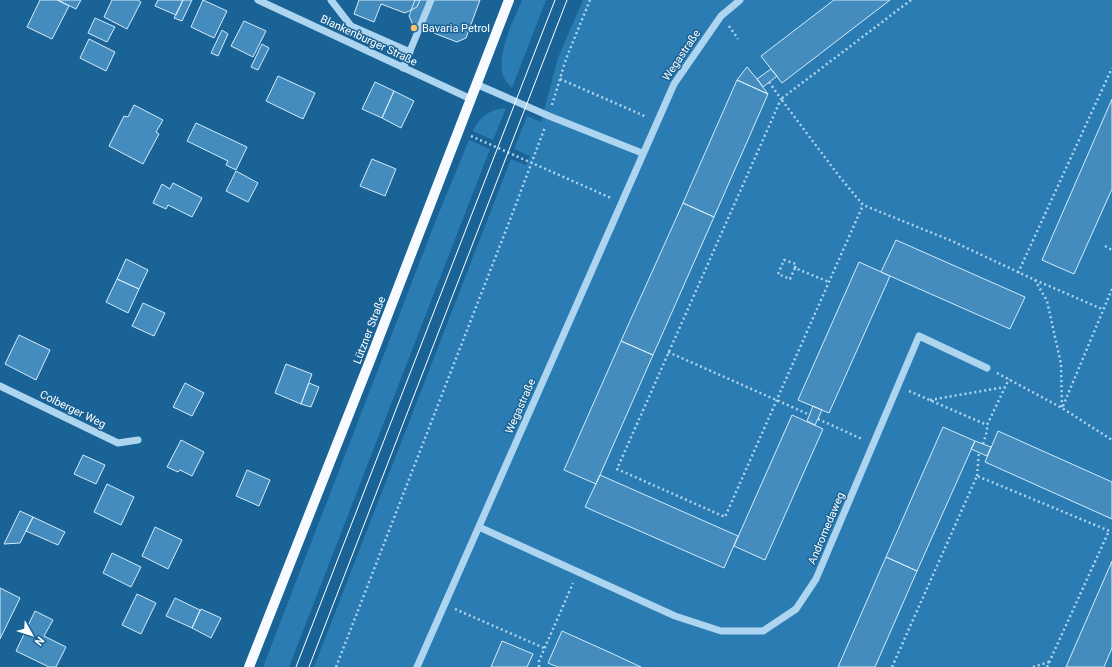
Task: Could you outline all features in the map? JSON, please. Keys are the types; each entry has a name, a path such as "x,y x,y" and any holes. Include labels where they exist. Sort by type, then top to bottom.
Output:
{"main road":[{"name":"Lützner Straße","path":"249,667 371,358 509,0"}],"street":[{"name":"Blankenburger Straße","path":"258,0 471,99"},
{"path":"331,0 352,26 410,52"},
{"path":"403,68 431,0"},
{"name":"Wegastraße","path":"417,667 642,153 674,84 721,16 740,0"},
{"path":"476,84 549,116 642,153"},
{"name":"Andromedaweg","path":"479,527 675,616 721,632 763,631 796,609 816,578 919,336 987,368"},
{"name":"Colberger Weg","path":"0,386 118,443 138,440"}],"path":[{"path":"336,667 532,163 549,116 566,60 590,0"},
{"path":"863,205 725,517 617,469 781,98 911,0"},
{"path":"1018,273 1112,68"},
{"path":"560,79 657,121"},
{"path":"769,82 839,176 863,205 952,241 1018,273 1103,310"},
{"path":"458,130 621,202"},
{"path":"1105,246 1112,250"},
{"path":"784,260 796,264 795,268 790,279 778,274 784,260"},
{"path":"795,268 829,282"},
{"path":"1035,280 1048,301 1061,364 1062,408"},
{"path":"1062,408 1112,288"},
{"path":"668,352 810,415"},
{"path":"987,368 1062,408 1112,440"},
{"path":"983,444 987,426 1009,379"},
{"path":"898,386 987,426"},
{"path":"930,400 1005,387"},
{"path":"818,419 873,444"},
{"path":"892,667 976,476 979,452"},
{"path":"976,476 1110,531 1047,667"},
{"path":"539,667 538,661 577,572"},
{"path":"444,605 544,648"},
{"path":"1033,667 1049,662"}],"shaded area":[{"path":"522,0 546,0 512,88 506,81 502,72 502,55 504,45"},
{"path":"583,0 1112,0 1112,667 314,667 511,159 526,165 530,156 514,149 527,116 541,122 558,58"},
{"path":"506,108 493,140 473,131 478,122 490,112"},
{"path":"469,140 490,149 289,667 263,667 434,225"}],"building":[{"path":"40,0 57,0 69,6 52,39 27,27"},
{"path":"58,0 81,0 76,9"},
{"path":"112,0 138,0 141,2 127,29 104,17"},
{"path":"158,0 183,0 176,15 155,6"},
{"path":"183,0 192,0 182,21 174,18"},
{"path":"203,0 227,11 214,38 191,27"},
{"path":"359,0 420,0 417,7 405,13 381,4 374,22 354,14"},
{"path":"415,0 480,0 466,38 457,42 413,25 409,16"},
{"path":"834,0 890,0 782,83 761,56"},
{"path":"95,18 115,27 107,42 88,33"},
{"path":"244,21 266,31 253,57 231,46"},
{"path":"222,30 228,34 218,56 211,53"},
{"path":"89,39 115,52 106,71 80,58"},
{"path":"262,44 269,48 258,70 251,67"},
{"path":"747,67 757,79 768,94 737,80"},
{"path":"771,69 777,76 763,87 757,79"},
{"path":"278,76 315,93 303,119 266,101"},
{"path":"737,80 768,94 714,217 683,203"},
{"path":"375,82 394,91 382,118 362,109"},
{"path":"394,91 414,101 401,128 382,118"},
{"path":"1112,99 1112,189 1074,274 1042,260"},
{"path":"134,105 163,120 156,132 159,134 143,164 109,146 124,116 128,117"},
{"path":"196,123 247,147 236,170 226,165 228,161 187,141"},
{"path":"372,159 396,169 385,196 360,186"},
{"path":"236,171 258,183 248,202 226,191"},
{"path":"173,183 202,198 192,217 168,205 166,209 153,203 162,184 170,189"},
{"path":"683,203 714,217 653,355 621,341"},
{"path":"896,240 1025,297 1010,329 881,272"},
{"path":"126,259 148,270 139,289 117,279"},
{"path":"859,262 890,276 829,413 798,400"},
{"path":"117,279 139,289 128,313 106,302"},
{"path":"143,303 165,313 154,336 132,326"},
{"path":"19,335 50,350 36,380 5,364"},
{"path":"621,341 653,355 596,484 564,470"},
{"path":"286,364 312,374 301,404 275,393"},
{"path":"185,383 204,393 192,416 173,407"},
{"path":"309,383 319,387 311,407 301,404"},
{"path":"813,406 822,410 815,425 807,421"},
{"path":"792,415 823,429 765,560 734,546"},
{"path":"943,427 975,441 917,571 886,557"},
{"path":"998,431 1112,482 1112,519 985,462"},
{"path":"181,440 204,452 192,476 180,470 178,472 167,467"},
{"path":"975,441 991,447 987,456 971,449"},
{"path":"83,455 105,465 96,484 74,474"},
{"path":"247,470 270,480 259,506 236,496"},
{"path":"600,475 738,536 724,568 585,507"},
{"path":"107,484 134,497 121,525 94,512"},
{"path":"20,511 33,517 20,543 4,544"},
{"path":"33,517 65,532 58,545 26,531"},
{"path":"155,527 182,540 168,569 142,556"},
{"path":"112,553 141,567 131,587 103,573"},
{"path":"886,557 917,571 875,667 838,667"},
{"path":"1112,561 1112,648 1104,667 1066,667"},
{"path":"0,588 20,598 0,639"},
{"path":"137,594 156,603 141,634 122,625"},
{"path":"175,598 200,610 192,628 166,616"},
{"path":"201,609 221,618 211,638 192,628"},
{"path":"35,611 53,620 44,636 66,647 56,667 49,667 16,651"},
{"path":"562,631 641,667 558,667 548,663"},
{"path":"502,641 533,654 527,667 491,667"}],"tram line":[{"path":"296,667 555,0"},
{"path":"309,667 567,0"}],"place":[{"name":"Bavaria Petrol","path":"414,28"}]}
